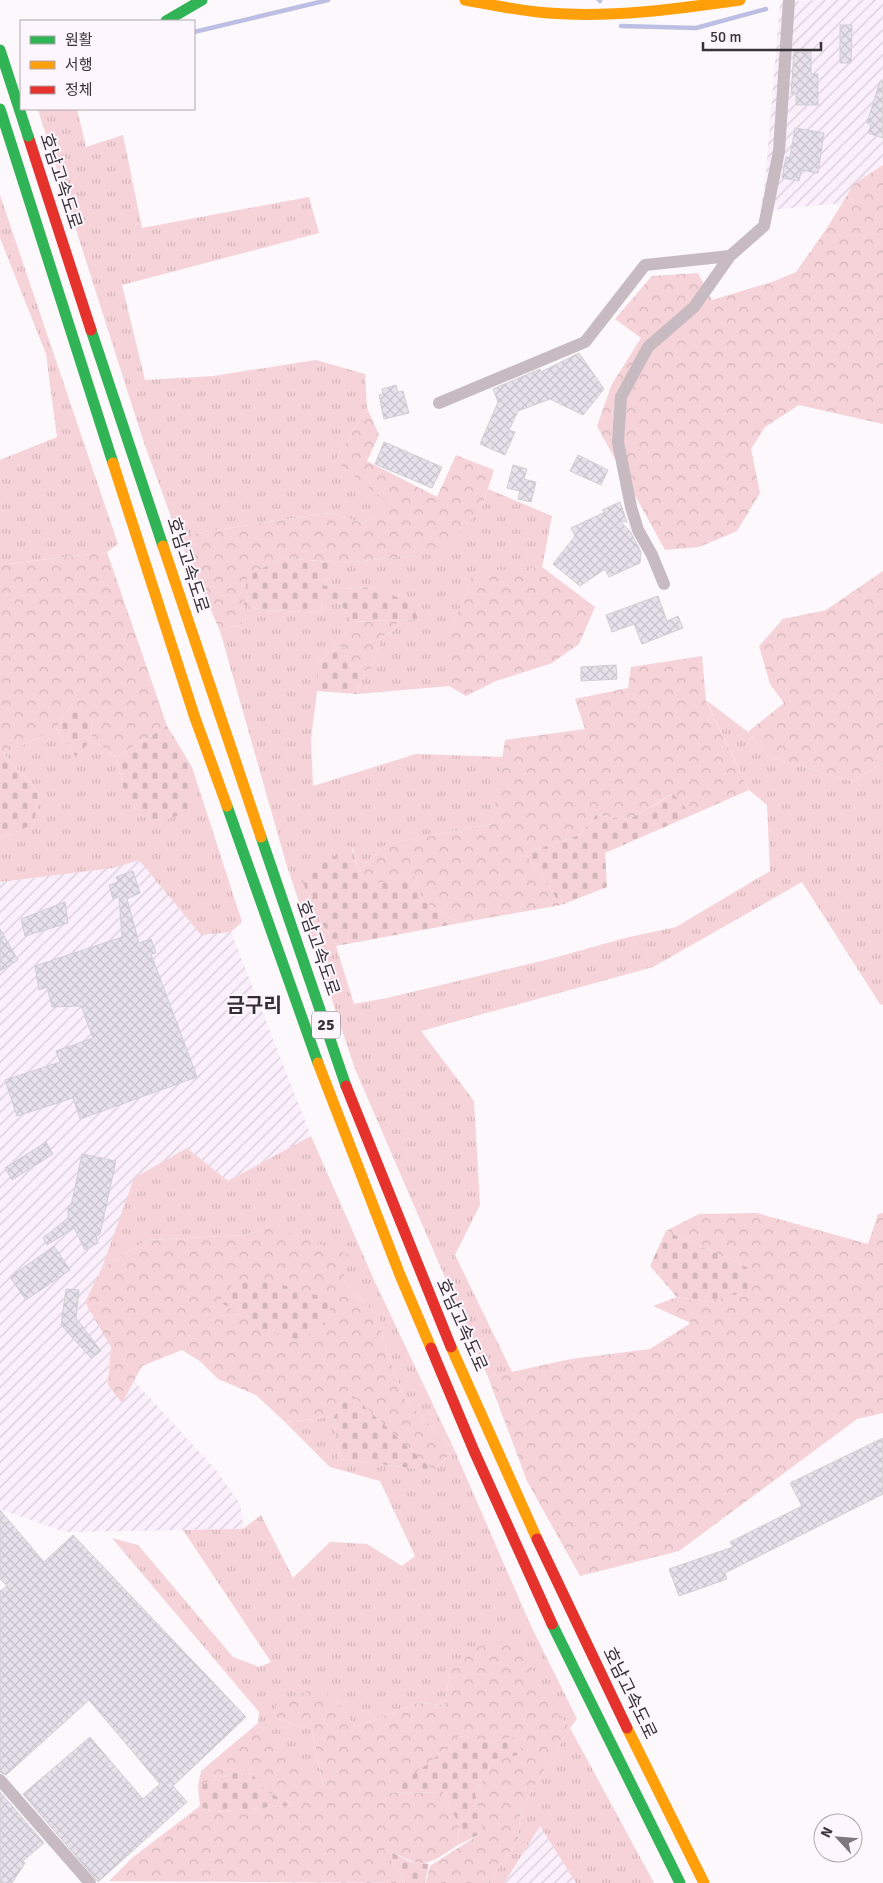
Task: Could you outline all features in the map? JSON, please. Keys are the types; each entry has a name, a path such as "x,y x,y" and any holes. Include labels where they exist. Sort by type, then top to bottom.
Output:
{"main road":[{"path":"168,20 202,0"},
{"path":"465,0 510,9 559,14 618,13 694,7 740,0"},
{"name":"호남고속도로","path":"0,50 181,601 359,1122 417,1268 511,1480 593,1657 704,1883"},
{"path":"0,93 20,87"},
{"name":"호남고속도로","path":"0,109 194,715 325,1081 400,1275 474,1451 558,1637 680,1883"}],"street":[{"path":"664,584 652,555 638,530 631,507 618,442 621,397 648,348 694,307 730,256 764,226 779,152 789,0"},
{"path":"439,403 585,342 645,265 730,256"},
{"path":"0,1780 90,1883"}],"shaded area":[{"path":"814,0 883,0 883,165 854,184 843,203 760,211 765,182 780,3"},
{"path":"139,860 201,935 231,932 311,1136 228,1181 187,1149 102,1268 86,1302 111,1347 108,1385 122,1403 134,1381 216,1470 240,1504 244,1529 65,1532 0,1509 0,882 113,868"},
{"path":"540,1826 576,1883 504,1883"}],"green space":[{"path":"38,110 77,110 86,147 123,135 142,228 309,197 319,233 122,285 145,380 213,376 316,360 365,374 367,408 335,461 392,505 364,523 328,513 178,536 143,440"},
{"path":"883,165 883,424 799,405 765,427 751,449 760,493 737,531 699,547 665,550 597,426 612,384 641,338 615,319 652,276 698,273 712,300 775,281 796,272 827,228 854,184"},
{"path":"0,195 118,544 107,552 0,565 0,460 57,437 46,354 0,238"},
{"path":"367,408 379,435 367,461 437,497 456,455 494,470 481,510 448,545 417,555 343,563 283,558 248,576 242,624 220,631 178,536 328,513 364,523 391,505 335,461"},
{"path":"488,489 552,516 542,567 473,573 449,637 449,686 357,694 365,671 372,668 381,637 395,630 398,620 417,619 373,587 343,589 322,585 343,563 417,555 481,510"},
{"path":"107,552 167,726 117,757 91,740 92,718 71,705 56,729 4,754 0,750 0,565"},
{"path":"283,558 343,563 322,585 343,589 373,587 412,603 418,619 352,622 339,601 321,601 322,613 265,610 244,605 247,576"},
{"path":"542,567 595,607 579,644 552,663 496,681 466,696 449,686 449,637 473,572"},
{"path":"883,571 883,763 852,781 767,756 748,732 784,703 770,684 759,646 783,619 826,610"},
{"path":"321,601 339,601 352,622 337,645 317,664 317,691 311,739 313,786 416,754 503,757 492,824 387,844 358,870 353,848 309,902 336,946 354,1004 387,998 676,927 770,871 767,805 749,790 706,700 748,732 767,756 852,781 883,763 883,1005 880,1004 802,882 653,967 421,1031 474,1101 480,1205 455,1255 512,1372 488,1377 355,1069 286,863 220,631 242,624 244,605 265,610 322,613"},
{"path":"398,620 395,630 381,637 372,668 365,671 347,664 348,650 337,645 352,622"},
{"path":"337,645 348,650 347,664 365,671 357,694 317,691 317,664"},
{"path":"702,656 706,701 749,790 692,815 672,794 628,820 596,815 580,835 525,853 561,905 460,923 423,901 414,877 370,885 358,870 387,844 492,824 505,740 585,729 575,699 628,688 631,667"},
{"path":"71,705 92,717 91,740 76,757 56,729"},
{"path":"167,726 192,767 192,810 155,824 124,791 117,757"},
{"path":"56,729 76,757 91,740 117,757 124,791 192,810 192,767 242,922 231,932 201,935 139,860 113,868 0,882 0,839 34,824 39,793 4,754"},
{"path":"0,750 39,793 34,824 0,839"},
{"path":"673,794 692,815 605,853 607,887 561,905 525,853 580,835 596,815 628,820"},
{"path":"352,848 358,870 370,884 414,877 423,901 460,923 336,946 309,902 301,873"},
{"path":"311,1136 374,1280 454,1449 405,1400 387,1352 378,1317 343,1280 271,1226 246,1235 147,1240 102,1268 134,1178 187,1148 228,1181"},
{"path":"757,1213 868,1244 878,1214 883,1213 883,1413 857,1419 679,1551 580,1576 527,1481 488,1377 571,1359 650,1349 691,1323 653,1306 677,1297 707,1302 749,1268 666,1231 699,1214"},
{"path":"271,1226 349,1255 343,1280 378,1317 387,1352 405,1400 454,1449 434,1471 348,1391 334,1417 285,1422 256,1395 218,1379 201,1362 182,1350 142,1366 122,1403 108,1385 111,1347 85,1302 102,1268 147,1240 246,1235"},
{"path":"666,1231 749,1268 748,1291 707,1302 677,1297 650,1266"},
{"path":"270,1281 329,1299 331,1320 299,1340 261,1329 219,1301 234,1283"},
{"path":"348,1391 434,1471 339,1459 334,1417"},
{"path":"334,1417 339,1459 434,1471 454,1449 530,1624 577,1719 570,1728 538,1691 525,1648 450,1670 445,1705 418,1703 355,1727 335,1697 275,1718 312,1730 323,1786 258,1723 259,1712 112,1538 138,1545 233,1657 259,1667 271,1662 183,1530 243,1529 261,1515 293,1578 330,1542 367,1544 402,1566 415,1556 380,1481 330,1467 285,1422"},
{"path":"505,1641 525,1648 539,1691 570,1728 521,1809 518,1840 488,1883 426,1883 430,1866 483,1832 475,1793 494,1759 512,1737 494,1742 459,1736 430,1762 390,1793 443,1792 459,1825 458,1845 428,1862 415,1862 384,1849 405,1883 109,1881 132,1858 200,1806 213,1812 296,1805 267,1792 247,1768 198,1786 201,1771 258,1723 323,1785 312,1730 275,1718 276,1705 314,1688 335,1697 355,1727 418,1703 445,1705 450,1670 476,1647"},
{"path":"570,1728 654,1883 576,1883 540,1826 504,1883 488,1883 518,1840 521,1809"},
{"path":"459,1736 494,1742 512,1736 525,1754 494,1759 475,1793 484,1832 458,1845 459,1825 443,1792 388,1793 430,1762"},
{"path":"247,1768 267,1792 297,1805 213,1812 200,1806 198,1786"},
{"path":"383,1848 411,1862 429,1864 425,1883 405,1883"}],"building":[{"path":"840,25 852,25 851,63 840,63"},
{"path":"794,52 811,52 811,74 818,74 818,105 796,105 796,94 791,94"},
{"path":"880,81 883,81 883,138 868,133 871,125 867,123"},
{"path":"795,128 824,133 818,173 801,170 799,181 782,178 786,157 790,157"},
{"path":"579,353 604,389 583,415 550,399 518,411 509,430 515,432 505,455 480,444 498,402 493,389 540,369 541,372"},
{"path":"396,385 398,392 403,391 409,413 384,419 379,395 383,394 382,389"},
{"path":"384,442 442,467 432,488 375,464"},
{"path":"578,455 608,470 601,485 570,471"},
{"path":"513,465 527,469 524,479 536,482 531,502 518,499 520,491 507,488"},
{"path":"620,502 627,522 620,521 630,531 641,552 640,563 609,577 605,569 580,586 553,564 575,536 571,528 605,512 602,510"},
{"path":"658,596 667,621 678,616 683,628 642,644 634,624 612,632 606,615"},
{"path":"616,665 617,679 581,681 581,667"},
{"path":"133,871 140,893 127,899 139,943 151,939 156,953 151,954 197,1077 80,1119 73,1098 17,1116 5,1080 60,1062 56,1051 93,1038 81,1006 52,1007 47,987 39,990 35,966 122,937 119,897 113,899 109,885 118,882 116,877"},
{"path":"65,902 68,923 25,936 21,919"},
{"path":"0,929 18,960 0,971"},
{"path":"46,1142 53,1154 12,1180 5,1168"},
{"path":"82,1154 116,1161 100,1234 96,1237 98,1243 85,1250 74,1228 47,1245 43,1238 68,1218 68,1206 71,1206"},
{"path":"54,1246 70,1270 26,1300 10,1277"},
{"path":"66,1289 79,1290 76,1318 101,1351 91,1358 61,1325"},
{"path":"883,1438 883,1494 725,1573 727,1579 679,1596 669,1569 733,1547 730,1542 802,1506 790,1483"},
{"path":"0,1510 44,1562 73,1535 246,1717 173,1786 187,1802 98,1882 23,1794 90,1737 143,1799 160,1784 89,1700 6,1775 0,1772 0,1591 7,1586 0,1579"},
{"path":"0,1792 44,1843 23,1861 25,1863 12,1883 0,1883"}],"waterway":[{"path":"195,32 328,0"},
{"path":"621,26 696,28 766,9"}],"traffic: fast":[{"path":"168,20 202,0"},
{"path":"0,50 28,136"},
{"path":"0,109 113,463"},
{"path":"91,330 163,546"},
{"path":"227,806 318,1063"},
{"path":"261,837 346,1086"},
{"path":"552,1624 680,1883"}],"traffic: slow":[{"path":"465,0 506,8 572,14 620,13 740,0"},
{"path":"113,463 194,715 227,806"},
{"path":"163,546 261,837"},
{"path":"318,1063 400,1275 431,1348"},
{"path":"451,1347 537,1539"},
{"path":"627,1728 704,1883"}],"traffic: jam":[{"path":"28,136 91,330"},
{"path":"346,1086 451,1347"},
{"path":"431,1348 474,1451 552,1624"},
{"path":"537,1539 627,1728"}],"district":[{"name":"금구리","path":"254,1005"}]}
